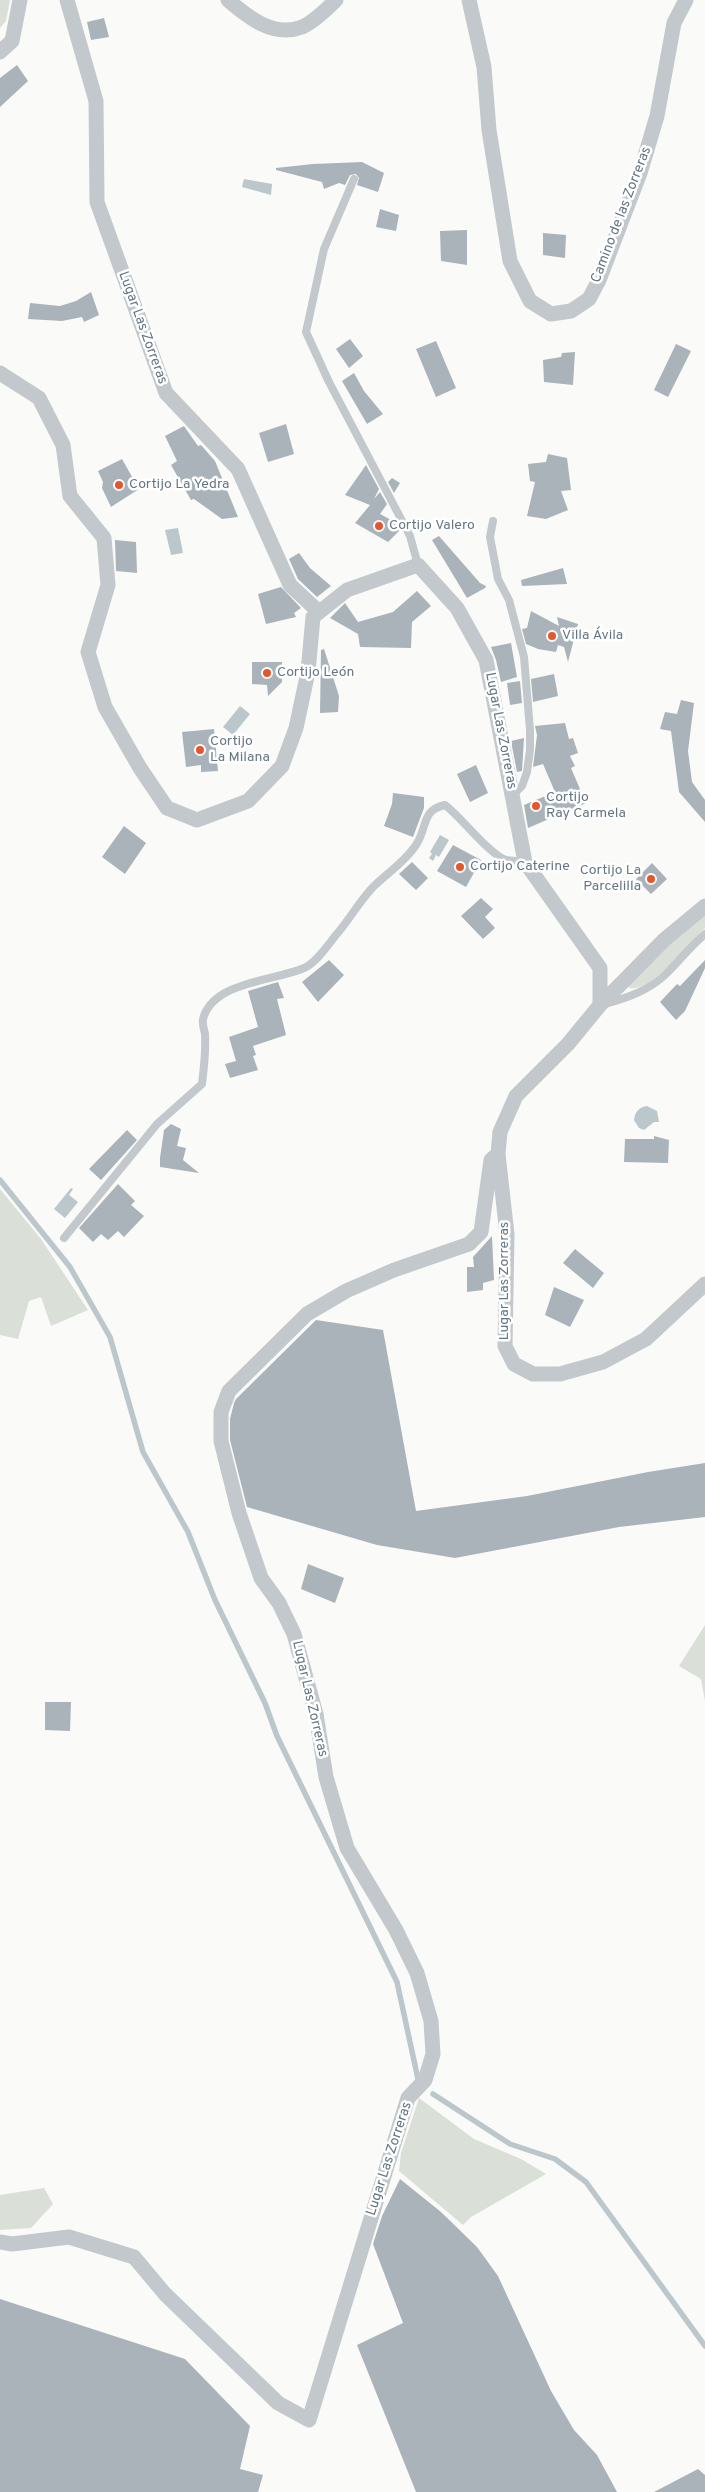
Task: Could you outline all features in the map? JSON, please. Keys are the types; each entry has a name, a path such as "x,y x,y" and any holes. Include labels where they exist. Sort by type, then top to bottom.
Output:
{"street":[{"path":"0,52 12,42 20,0"},
{"name":"Lugar Las Zorreras","path":"67,0 96,100 97,202 166,393 238,469 290,584 319,612"},
{"path":"228,0 254,22 276,30 302,27 336,0"},
{"name":"Camino de las Zorreras","path":"469,0 484,67 493,159 510,261 530,301 551,314 571,311 589,299 599,280 640,173 657,116 674,23 686,0"},
{"path":"0,373 39,398 63,445 70,496 104,538 108,585 88,652 106,707 140,768 167,808 196,820 248,801 282,766 296,728 308,672 313,617 347,590 418,565"},
{"name":"Lugar Las Zorreras","path":"418,565 457,608 486,660 525,862 600,968 600,1005"},
{"path":"498,1154 500,1132 516,1096 568,1044 600,1005 664,940 705,906"},
{"name":"Lugar Las Zorreras","path":"498,1154 507,1234 505,1346 514,1364 533,1374 560,1374 603,1362 646,1339 705,1284"},
{"name":"Lugar Las Zorreras","path":"0,2242 12,2244 69,2237 134,2257 165,2294 278,2403 309,2420 408,2098 425,2080 433,2054 431,2022 417,1973 396,1930 347,1848 326,1777 316,1714 294,1634 279,1603 261,1578 239,1513 221,1441 222,1412 229,1391 307,1314 346,1291 394,1270 469,1244 481,1232 491,1160 498,1154"}],"lane":[{"path":"354,179 324,249 306,332 329,382 410,536 418,565"},
{"path":"493,521 490,537 498,579 509,600 524,657 530,730 527,772 522,786 512,796"},
{"path":"64,1238 157,1124 202,1084 205,1034 202,1021 213,1002 230,991 255,981 306,967 335,936 375,886 417,844 428,814 436,807 445,805 456,813 486,846 504,860 525,862"},
{"path":"600,1005 643,991 666,974 690,946 705,934"}],"shaded area":[{"path":"0,0 10,0 6,21 0,28"},
{"path":"244,179 272,184 271,195 242,187"},
{"path":"178,528 183,553 171,555 165,530"},
{"path":"240,706 250,714 233,735 223,727"},
{"path":"440,835 449,840 439,857 436,855 433,861 429,858 432,854 430,852"},
{"path":"705,915 705,928 669,965 648,983 629,988 629,984 667,943"},
{"path":"647,1106 657,1111 659,1122 654,1122 644,1130 639,1128 634,1120 638,1110"},
{"path":"71,1188 73,1189 69,1195 78,1202 65,1218 54,1209"},
{"path":"0,1189 41,1239 88,1310 51,1326 41,1297 29,1301 18,1339 0,1335"},
{"path":"705,1625 705,1701 701,1679 679,1666"},
{"path":"419,2098 474,2139 521,2159 546,2174 471,2217 463,2225 399,2171 401,2153"},
{"path":"44,2188 53,2204 31,2228 0,2230 0,2195"}],"building":[{"path":"104,18 109,37 91,40 87,22"},
{"path":"17,65 28,81 0,107 0,78"},
{"path":"362,162 384,173 378,192 357,185 359,178 356,174 350,175 345,185 339,183 324,189 322,182 276,170 276,168 313,164"},
{"path":"380,209 399,215 396,231 376,227"},
{"path":"467,230 467,265 441,261 440,231"},
{"path":"543,233 566,235 565,258 543,255"},
{"path":"91,292 99,315 84,322 82,317 62,321 28,319 30,303 60,306 76,301"},
{"path":"350,339 363,356 349,368 336,349"},
{"path":"436,341 456,388 436,397 416,349"},
{"path":"676,344 691,351 668,397 654,390"},
{"path":"575,352 573,385 544,382 543,360 561,357 562,353"},
{"path":"354,373 364,391 383,414 367,424 342,381"},
{"path":"286,424 294,454 268,462 259,433"},
{"path":"184,426 198,446 201,445 215,461 238,517 222,519 194,499 191,500 171,465 177,461 165,436"},
{"path":"548,454 567,458 571,490 561,491 568,510 546,519 527,516 535,482 530,481 528,464 546,462"},
{"name":"Cortijo La Yedra","path":"122,459 139,489 111,507 102,488 103,482 98,471"},
{"path":"366,465 379,489 374,499 380,492 387,504 380,514 395,522 400,530 388,542 355,523 370,505 345,495"},
{"path":"392,478 400,483 394,493 388,482"},
{"path":"439,536 480,583 486,586 485,588 467,598 432,540"},
{"path":"115,540 136,542 137,573 116,571"},
{"path":"299,553 310,568 331,586 317,597 298,579 289,559"},
{"path":"563,568 567,584 522,586 521,580"},
{"path":"281,587 301,608 294,613 296,617 266,624 258,594"},
{"path":"417,591 431,606 412,622 411,648 360,647 358,634 330,618 345,603 358,622 393,612"},
{"name":"Villa Ávila","path":"531,611 559,626 557,617 578,624 568,662 564,647 558,645 556,652 538,649 526,644 522,629 527,628"},
{"path":"511,643 517,677 501,682 491,647"},
{"path":"324,649 339,696 338,712 320,713 321,650"},
{"name":"Cortijo León","path":"252,662 282,662 282,682 268,696 267,685 252,684"},
{"path":"554,674 558,696 533,702 531,679"},
{"path":"520,681 522,703 510,705 507,683"},
{"path":"681,700 694,703 688,751 692,782 705,800 705,822 679,792 671,731 660,729 665,712 677,714"},
{"path":"565,723 569,739 573,738 578,753 570,756 575,766 571,768 586,803 528,828 524,805 555,792 543,764 533,767 537,735 535,726"},
{"name":"Cortijo La Milana","path":"214,729 218,771 201,772 201,765 186,767 182,732"},
{"path":"524,738 522,771 517,772 511,741"},
{"path":"476,765 488,793 470,802 457,774"},
{"path":"393,793 424,797 424,808 413,837 384,826 392,804"},
{"path":"124,826 146,843 125,874 102,857"},
{"name":"Cortijo Caterine","path":"453,845 481,860 466,887 437,871"},
{"path":"412,862 428,878 416,890 399,874"},
{"name":"Cortijo La Parcelilla","path":"652,863 667,879 651,894 636,879"},
{"path":"481,898 493,909 485,917 495,928 483,939 461,916"},
{"path":"329,960 344,975 318,1002 302,982"},
{"path":"705,960 705,968 685,1011 676,1020 660,1002 677,984 680,986"},
{"path":"278,982 284,998 277,999 286,1035 253,1046 256,1055 253,1056 258,1070 230,1078 225,1064 236,1061 229,1037 258,1027 248,991"},
{"path":"171,1124 181,1129 177,1146 186,1148 183,1160 199,1173 160,1167 164,1130"},
{"path":"127,1130 137,1140 101,1180 89,1169"},
{"path":"654,1136 669,1140 668,1163 624,1162 625,1139 654,1139"},
{"path":"118,1184 135,1201 131,1205 144,1216 124,1237 118,1231 108,1240 101,1234 93,1242 79,1228"},
{"path":"492,1236 494,1280 483,1283 483,1290 467,1292 467,1267 474,1267 473,1257"},
{"path":"575,1249 604,1273 593,1288 563,1263"},
{"path":"554,1287 584,1300 570,1327 545,1315"},
{"path":"316,1320 383,1330 416,1511 527,1496 648,1472 705,1463 705,1517 619,1527 455,1558 377,1545 247,1507 230,1440 230,1419 234,1403"},
{"path":"308,1564 344,1578 335,1603 301,1589"},
{"path":"45,1702 71,1702 70,1731 45,1730"},
{"path":"400,2179 441,2212 477,2247 498,2276 551,2391 574,2430 597,2455 617,2492 416,2492 357,2345 403,2323 373,2244 382,2216"},
{"path":"0,2299 185,2359 250,2426 240,2469 263,2475 258,2492 0,2492"},
{"path":"698,2469 705,2475 705,2492 654,2492"}],"waterway":[{"path":"0,1180 70,1267 110,1337 143,1452 188,1532 215,1600 265,1703 277,1736 397,1982 418,2079"},
{"path":"433,2094 510,2144 555,2159 586,2182 705,2346"}],"place":[{"name":"Cortijo La Yedra","path":"119,485"},
{"name":"Cortijo Valero","path":"379,526"},
{"name":"Villa Ávila","path":"552,636"},
{"name":"Cortijo León","path":"267,673"},
{"name":"Cortijo La Milana","path":"200,750"},
{"name":"Cortijo Ray Carmela","path":"536,806"},
{"name":"Cortijo Caterine","path":"460,867"},
{"name":"Cortijo La Parcelilla","path":"651,879"}]}
